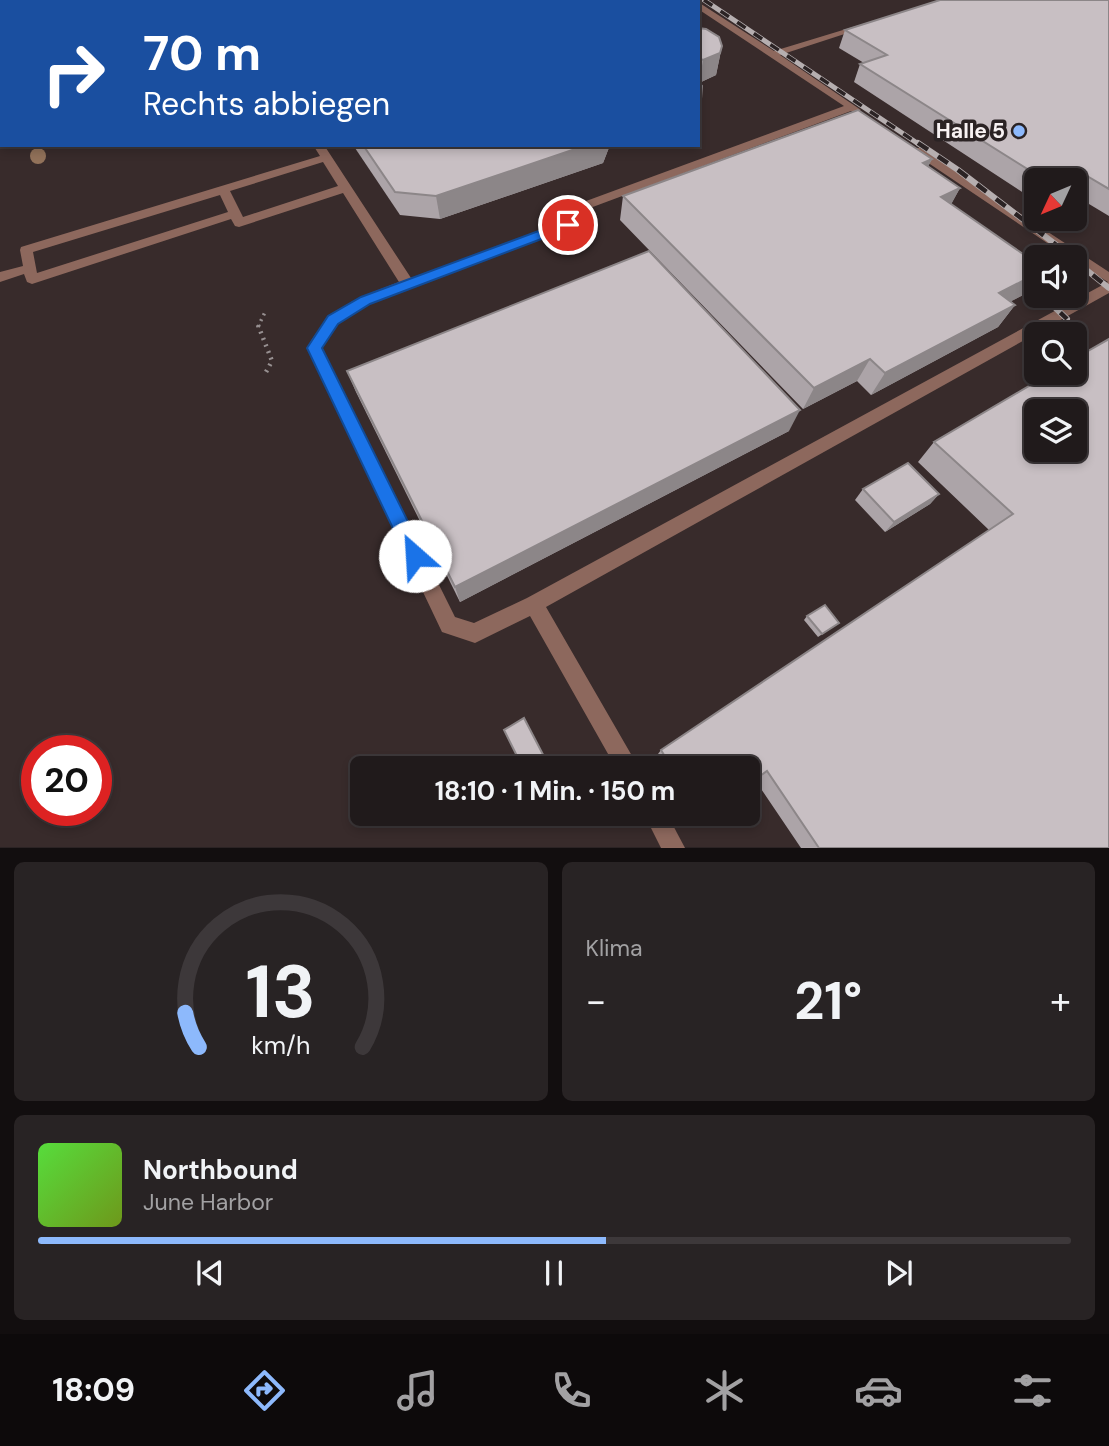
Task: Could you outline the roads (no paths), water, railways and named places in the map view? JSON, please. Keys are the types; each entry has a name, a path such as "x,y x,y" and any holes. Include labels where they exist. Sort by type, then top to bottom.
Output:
{"lane":[{"path":"700,6 857,111 582,207 591,216 366,300 333,320 314,348 449,625 475,633 534,604 1109,286"},
{"path":"772,55 874,21"},
{"path":"908,145 1109,278"},
{"path":"319,147 408,285"},
{"path":"235,214 32,279 26,250 326,158"},
{"path":"223,189 239,223 345,188"},
{"path":"0,277 30,268"},
{"path":"534,604 621,756"},
{"path":"662,826 674,848"}],"railway":[{"path":"704,0 920,145"},
{"path":"918,143 1056,245"},
{"path":"1087,270 1109,288"},
{"path":"1056,308 1067,319"}],"place":[{"name":"Halle 5","path":"1019,131"}]}
